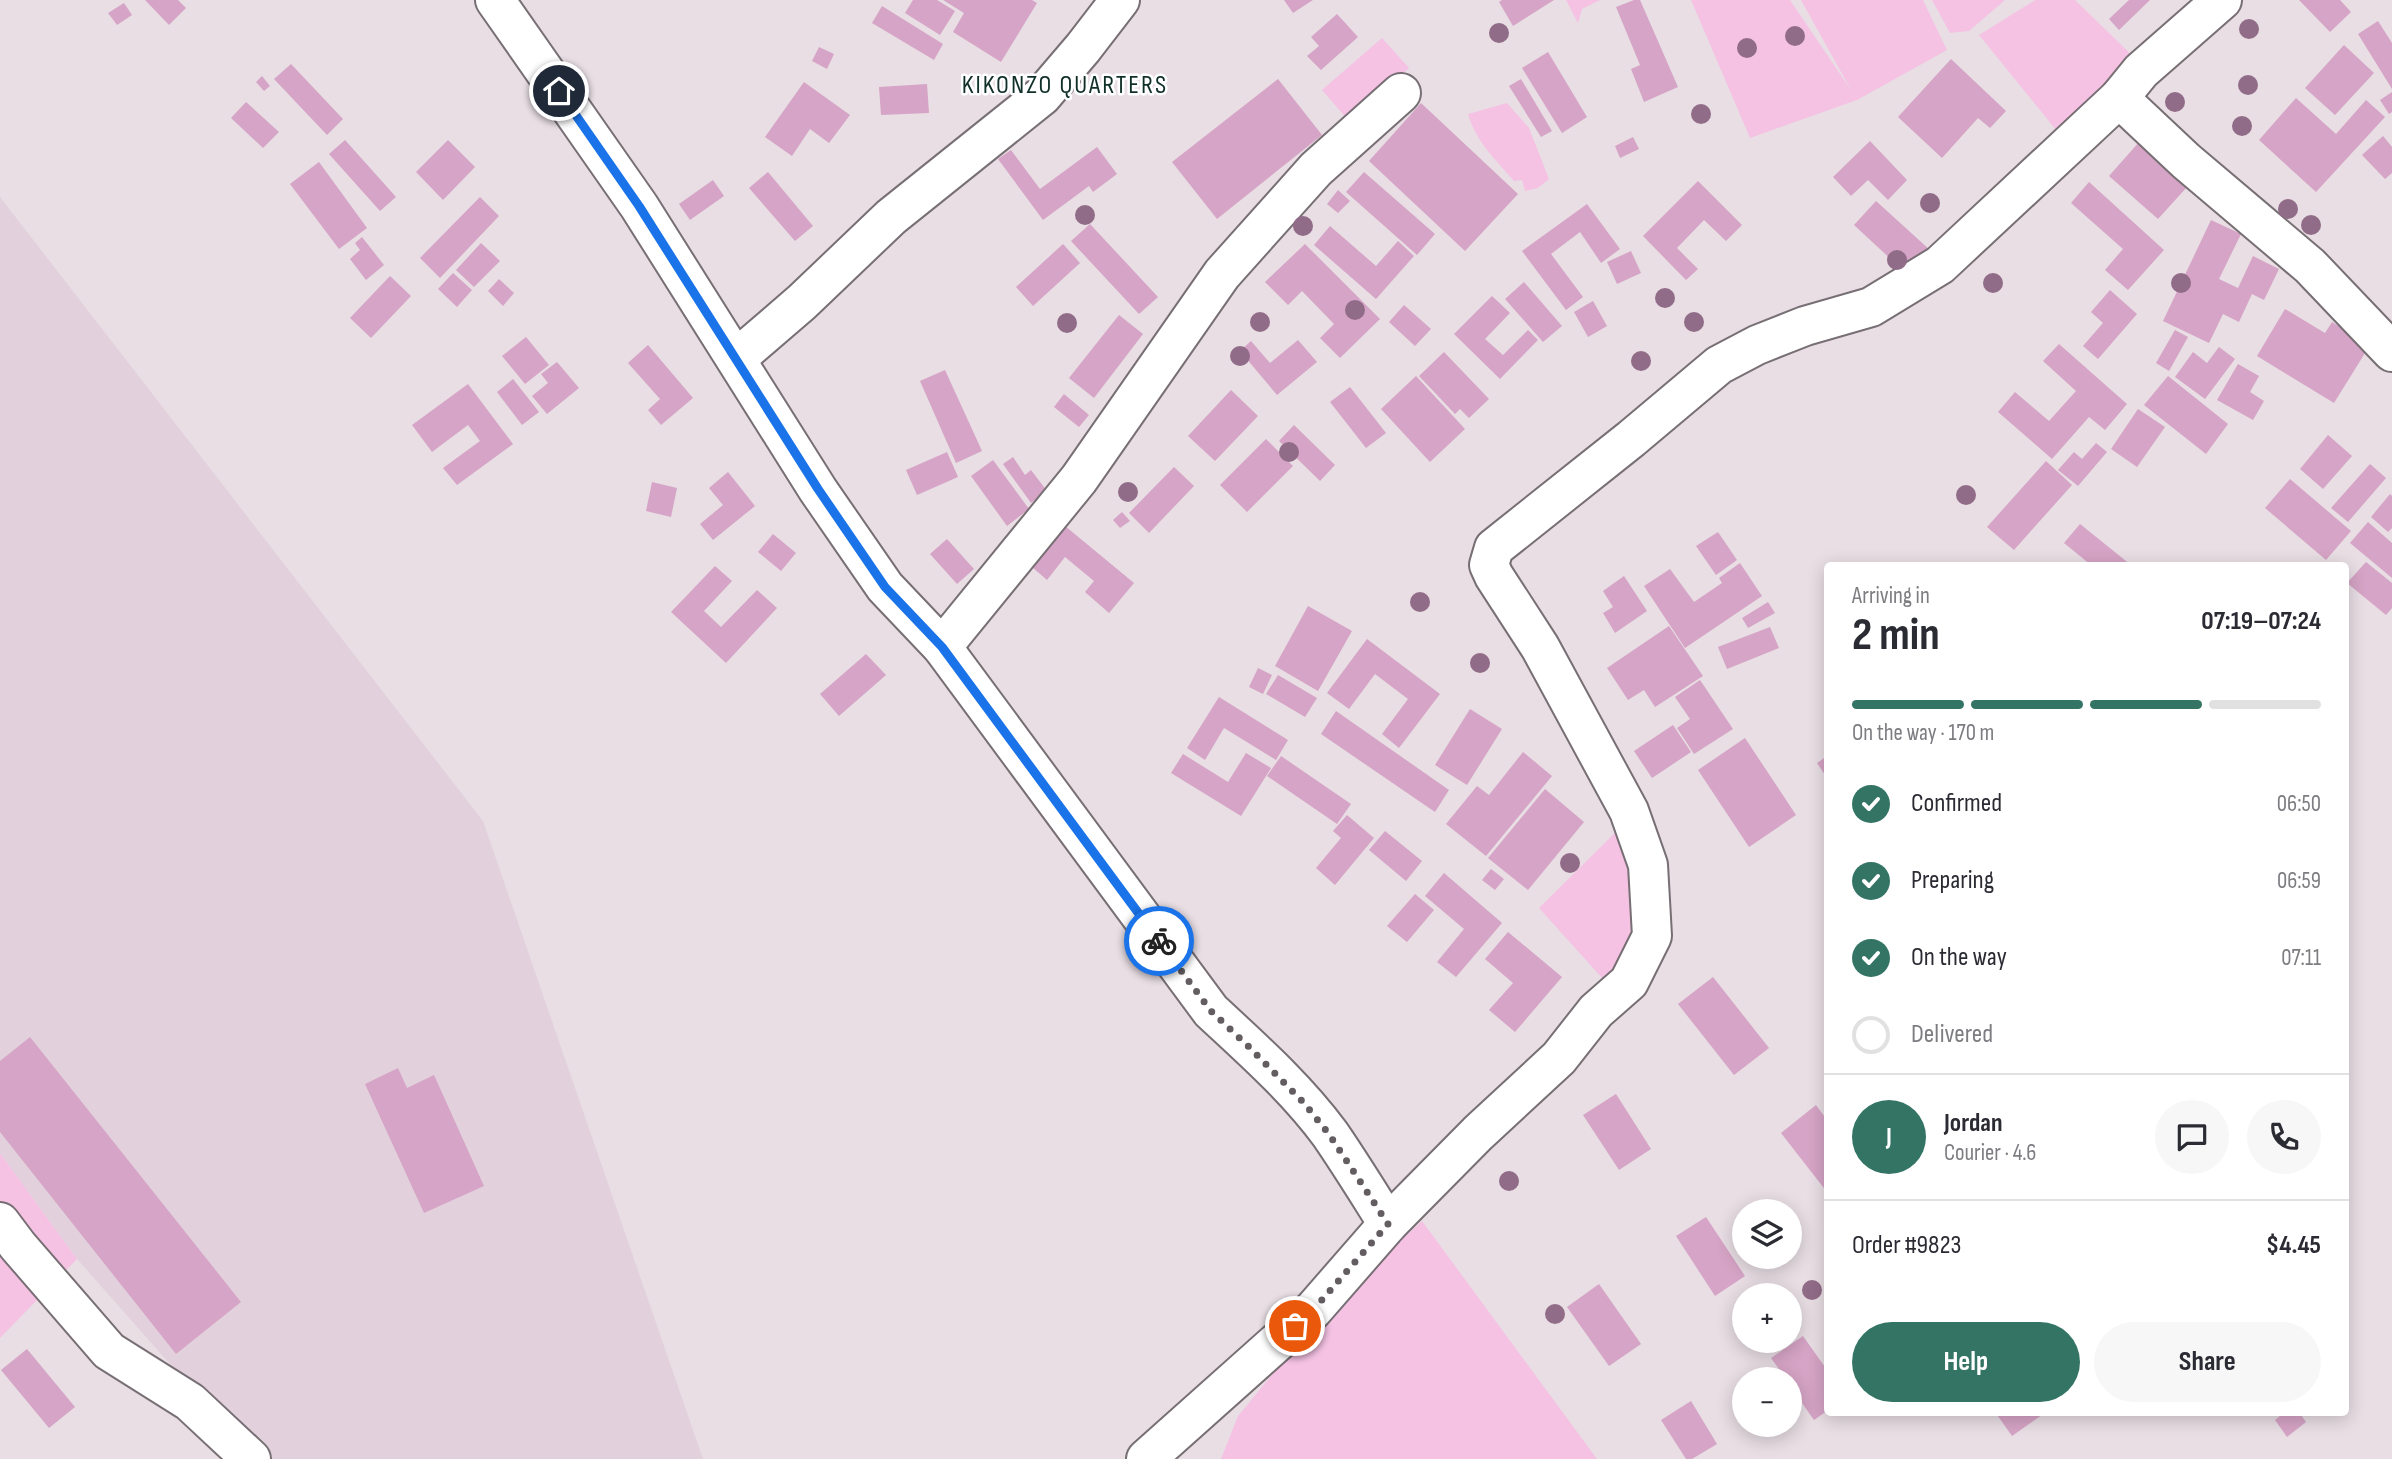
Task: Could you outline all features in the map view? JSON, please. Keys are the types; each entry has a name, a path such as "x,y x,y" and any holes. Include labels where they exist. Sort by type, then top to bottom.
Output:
{"street":[{"path":"495,0 639,206 818,489 885,587 942,647 1211,1011 1304,1103 1329,1134 1388,1224"},
{"path":"737,358 802,302 891,217 1042,96 1120,0"},
{"path":"1146,1459 1313,1310 1388,1224 1478,1133 1559,1058 1596,1011 1629,982 1652,936 1648,865 1629,811 1540,647 1494,576 1489,565 1494,548 1719,365 1757,345 1805,326 1871,307 1940,265 2119,98 2141,71 2222,0"},
{"path":"942,647 1079,479 1223,274 1316,169 1401,93"},
{"path":"2119,98 2186,160 2310,265 2392,352"},
{"path":"0,1222 109,1351 190,1402 251,1459"}],"shaded area":[{"path":"1566,0 1600,0 1582,9 1578,23"},
{"path":"1691,0 1790,0 1851,90 1801,0 1923,0 1947,50 1857,100 1750,138"},
{"path":"1932,0 2005,0 1969,31 1950,33"},
{"path":"2035,0 2075,0 2141,64 2069,146 1979,35"},
{"path":"1382,38 1409,68 1349,121 1322,90"},
{"path":"1507,103 1529,128 1549,179 1538,188 1525,191 1522,180 1514,181 1487,150 1468,114"},
{"path":"0,197 483,821 703,1459 254,1459 77,1259 0,1153"},
{"path":"1624,824 1642,936 1612,989 1539,908"},
{"path":"0,1153 77,1259 0,1338"},
{"path":"1422,1221 1597,1459 1221,1459 1238,1416 1327,1308"}],"building":[{"path":"145,0 178,0 186,8 169,25"},
{"path":"913,0 937,0 955,11 940,35 905,13"},
{"path":"943,0 1032,0 1037,3 1001,62 953,32 964,13"},
{"path":"1284,0 1313,0 1293,13"},
{"path":"1554,0 1513,26 1499,2"},
{"path":"1640,0 1678,87 1644,102 1631,69 1640,65 1616,7"},
{"path":"2129,0 2150,0 2119,30 2109,19"},
{"path":"2299,0 2340,0 2351,12 2330,32"},
{"path":"124,3 132,15 117,25 108,13"},
{"path":"882,6 943,44 934,60 872,23"},
{"path":"1337,14 1358,37 1321,70 1307,56 1319,46 1311,37"},
{"path":"2378,21 2392,43 2392,89 2358,34"},
{"path":"2344,45 2374,73 2335,115 2305,88"},
{"path":"819,47 834,54 827,69 812,61"},
{"path":"1548,52 1587,117 1562,133 1522,68"},
{"path":"1951,59 2006,111 1990,128 1978,118 1942,158 1898,117"},
{"path":"291,64 343,119 327,135 274,79"},
{"path":"262,76 270,86 264,91 256,82"},
{"path":"1278,79 1322,135 1217,219 1172,162"},
{"path":"1521,79 1552,131 1541,137 1509,86"},
{"path":"804,82 850,115 829,143 810,129 792,156 765,137"},
{"path":"927,84 929,113 881,115 879,87"},
{"path":"2392,92 2392,112 2389,114 2380,100"},
{"path":"2296,98 2336,134 2366,100 2385,117 2316,192 2259,140"},
{"path":"246,102 279,132 263,148 231,118"},
{"path":"1421,103 1518,194 1465,251 1369,161"},
{"path":"2148,132 2197,176 2158,219 2109,176"},
{"path":"2383,136 2392,147 2392,173 2385,179 2362,155"},
{"path":"1633,137 1639,149 1620,158 1615,146"},
{"path":"345,140 396,197 380,211 329,154"},
{"path":"448,140 475,167 443,200 416,172"},
{"path":"1870,141 1907,180 1888,200 1868,180 1851,196 1833,177"},
{"path":"1097,147 1117,174 1093,192 1089,186 1043,220 998,159 1011,150 1040,189"},
{"path":"319,162 367,228 339,249 290,184"},
{"path":"768,172 813,226 795,241 749,188"},
{"path":"1364,172 1435,234 1417,255 1346,192"},
{"path":"713,180 724,196 690,220 679,204"},
{"path":"1698,181 1742,225 1726,241 1704,220 1677,248 1698,269 1686,280 1643,236"},
{"path":"2089,182 2164,250 2128,290 2105,270 2123,249 2071,203"},
{"path":"1338,190 1350,201 1338,213 1327,204"},
{"path":"480,197 499,216 440,278 420,258"},
{"path":"1876,201 1931,251 1909,276 1854,225"},
{"path":"1587,204 1620,249 1601,263 1580,232 1551,254 1583,297 1566,310 1522,251"},
{"path":"2211,220 2241,234 2219,279 2238,288 2253,256 2279,269 2264,300 2252,294 2239,322 2223,314 2209,343 2163,321"},
{"path":"1090,224 1158,297 1139,314 1071,241"},
{"path":"1330,226 1376,266 1398,241 1414,256 1376,299 1314,245"},
{"path":"362,237 384,265 366,280 350,259 360,250 355,243"},
{"path":"481,243 500,261 474,287 456,270"},
{"path":"1063,244 1080,263 1033,306 1016,287"},
{"path":"1305,244 1380,319 1340,358 1320,338 1334,324 1302,291 1288,305 1265,282"},
{"path":"1631,251 1641,273 1617,284 1607,262"},
{"path":"453,273 472,290 457,307 438,289"},
{"path":"390,276 411,296 371,338 350,318"},
{"path":"499,279 514,293 503,306 488,291"},
{"path":"1524,282 1562,326 1543,342 1505,299"},
{"path":"2110,290 2137,314 2098,359 2083,346 2103,323 2091,312"},
{"path":"1492,296 1510,313 1485,339 1503,355 1528,330 1538,340 1500,379 1454,334"},
{"path":"1593,301 1607,326 1588,337 1574,312"},
{"path":"1404,305 1431,329 1415,346 1389,322"},
{"path":"2285,309 2325,333 2332,322 2370,345 2334,403 2257,356"},
{"path":"1119,315 1143,334 1094,398 1069,378"},
{"path":"2175,330 2188,337 2169,371 2156,363"},
{"path":"526,337 549,365 525,384 502,356"},
{"path":"1298,340 1317,362 1277,395 1240,351 1251,341 1270,363"},
{"path":"2059,344 2127,404 2105,430 2089,417 2052,459 1998,412 2015,392 2049,421 2076,391 2043,361"},
{"path":"648,345 693,398 661,425 648,410 660,399 628,363"},
{"path":"2219,347 2235,359 2205,399 2175,377 2193,352 2207,363"},
{"path":"1444,352 1489,399 1469,418 1460,409 1455,414 1419,376"},
{"path":"557,362 579,388 547,414 532,396 548,383 541,374"},
{"path":"2238,364 2259,376 2250,392 2264,401 2253,420 2217,400"},
{"path":"945,370 982,451 956,463 920,381"},
{"path":"1416,376 1465,429 1430,462 1381,409"},
{"path":"2168,376 2228,424 2206,454 2144,405"},
{"path":"513,379 539,412 522,425 497,392"},
{"path":"468,384 513,444 457,485 443,468 480,441 468,425 432,452 412,425"},
{"path":"1350,387 1386,433 1366,448 1330,402"},
{"path":"1231,390 1258,416 1215,461 1188,436"},
{"path":"1064,394 1089,415 1079,427 1054,407"},
{"path":"2138,409 2165,427 2137,467 2111,449"},
{"path":"1294,425 1335,465 1320,481 1279,441"},
{"path":"2328,435 2352,456 2323,489 2300,469"},
{"path":"1266,439 1293,466 1247,512 1220,485"},
{"path":"2096,443 2107,452 2078,486 2058,470 2074,452 2082,459"},
{"path":"947,452 958,477 917,495 906,470"},
{"path":"1013,457 1025,475 1031,470 1047,491 1031,503 1003,464"},
{"path":"993,460 1029,509 1007,526 971,476"},
{"path":"2046,461 2072,485 2014,550 1987,527"},
{"path":"2370,464 2386,478 2348,522 2331,508"},
{"path":"1174,467 1194,486 1149,533 1129,513"},
{"path":"728,472 755,506 713,540 700,524 723,505 709,488"},
{"path":"2290,479 2351,531 2326,560 2265,508"},
{"path":"652,482 677,488 671,517 646,511"},
{"path":"2390,494 2392,528 2388,532 2371,517"},
{"path":"1122,512 1130,521 1120,528 1113,520"},
{"path":"1059,521 1134,583 1109,613 1085,592 1094,581 1065,557 1047,580 1025,561"},
{"path":"2368,522 2392,543 2392,578 2350,543"},
{"path":"2080,524 2127,562 2087,562 2064,543"},
{"path":"1718,532 1737,560 1716,575 1696,546"},
{"path":"773,534 796,553 781,571 758,552"},
{"path":"947,539 974,569 957,584 930,554"},
{"path":"2366,562 2392,583 2392,608 2386,615 2349,585 2349,581"},
{"path":"1740,563 1762,596 1685,648 1644,586 1670,569 1694,602 1722,583 1719,578"},
{"path":"715,566 732,581 704,611 721,627 757,590 777,608 726,663 671,612"},
{"path":"1624,576 1647,611 1615,633 1603,613 1613,607 1603,591"},
{"path":"1768,602 1775,613 1748,628 1742,618"},
{"path":"1308,606 1352,631 1318,691 1275,666"},
{"path":"1669,626 1703,676 1655,707 1644,690 1628,700 1607,668"},
{"path":"1770,627 1779,648 1727,669 1718,647"},
{"path":"1367,639 1440,694 1399,748 1382,734 1408,699 1375,674 1349,709 1327,693"},
{"path":"866,654 886,675 839,716 820,694"},
{"path":"1258,668 1272,675 1263,694 1249,687"},
{"path":"1278,675 1317,698 1305,717 1266,694"},
{"path":"1700,680 1733,729 1694,754 1677,728 1690,719 1675,697"},
{"path":"1219,697 1288,740 1276,760 1224,728 1205,760 1187,748"},
{"path":"1470,709 1502,729 1467,785 1435,765"},
{"path":"1336,711 1449,790 1435,812 1321,734"},
{"path":"1673,725 1691,752 1652,778 1634,751"},
{"path":"1745,738 1796,815 1749,847 1698,770"},
{"path":"1523,752 1552,776 1486,856 1446,824 1477,786 1489,795"},
{"path":"1246,753 1271,768 1241,816 1171,773 1183,754 1228,782"},
{"path":"1281,756 1351,804 1337,824 1267,776"},
{"path":"1824,758 1824,774 1817,763"},
{"path":"1545,789 1584,822 1528,890 1488,858"},
{"path":"1347,815 1374,838 1335,885 1316,868 1341,838 1333,831"},
{"path":"1385,831 1422,861 1406,881 1369,850"},
{"path":"1491,869 1504,879 1495,890 1482,880"},
{"path":"1444,873 1502,923 1456,977 1437,962 1464,929 1425,896"},
{"path":"1415,894 1434,910 1407,942 1387,926"},
{"path":"1508,932 1562,977 1515,1032 1489,1010 1513,983 1485,959"},
{"path":"1713,977 1769,1048 1734,1075 1678,1004"},
{"path":"30,1037 241,1302 176,1354 0,1132 0,1061"},
{"path":"398,1068 407,1088 434,1075 484,1186 424,1213 365,1084"},
{"path":"1616,1094 1651,1149 1619,1170 1583,1115"},
{"path":"1816,1105 1824,1116 1824,1188 1781,1133"},
{"path":"1706,1217 1732,1256 1732,1269 1740,1269 1745,1276 1715,1296 1676,1236"},
{"path":"1599,1284 1641,1344 1609,1366 1567,1307"},
{"path":"1803,1336 1824,1366 1824,1413 1814,1420 1802,1403 1802,1367 1777,1367 1771,1358 1778,1353 1802,1353"},
{"path":"27,1349 75,1407 49,1428 1,1370"},
{"path":"1691,1401 1717,1444 1692,1459 1686,1459 1661,1420"},
{"path":"1998,1416 2040,1416 2012,1436"},
{"path":"2280,1416 2302,1416 2306,1422 2287,1437 2275,1420"}],"way so far":[{"path":"1159,941 1211,1011 1304,1103 1329,1134 1388,1224 1313,1310 1295,1326"}],"district":[{"name":"KIKONZO QUARTERS","path":"1065,84"}],"route":[{"path":"559,91 639,206 818,489 885,587 942,647 1159,941"}]}
